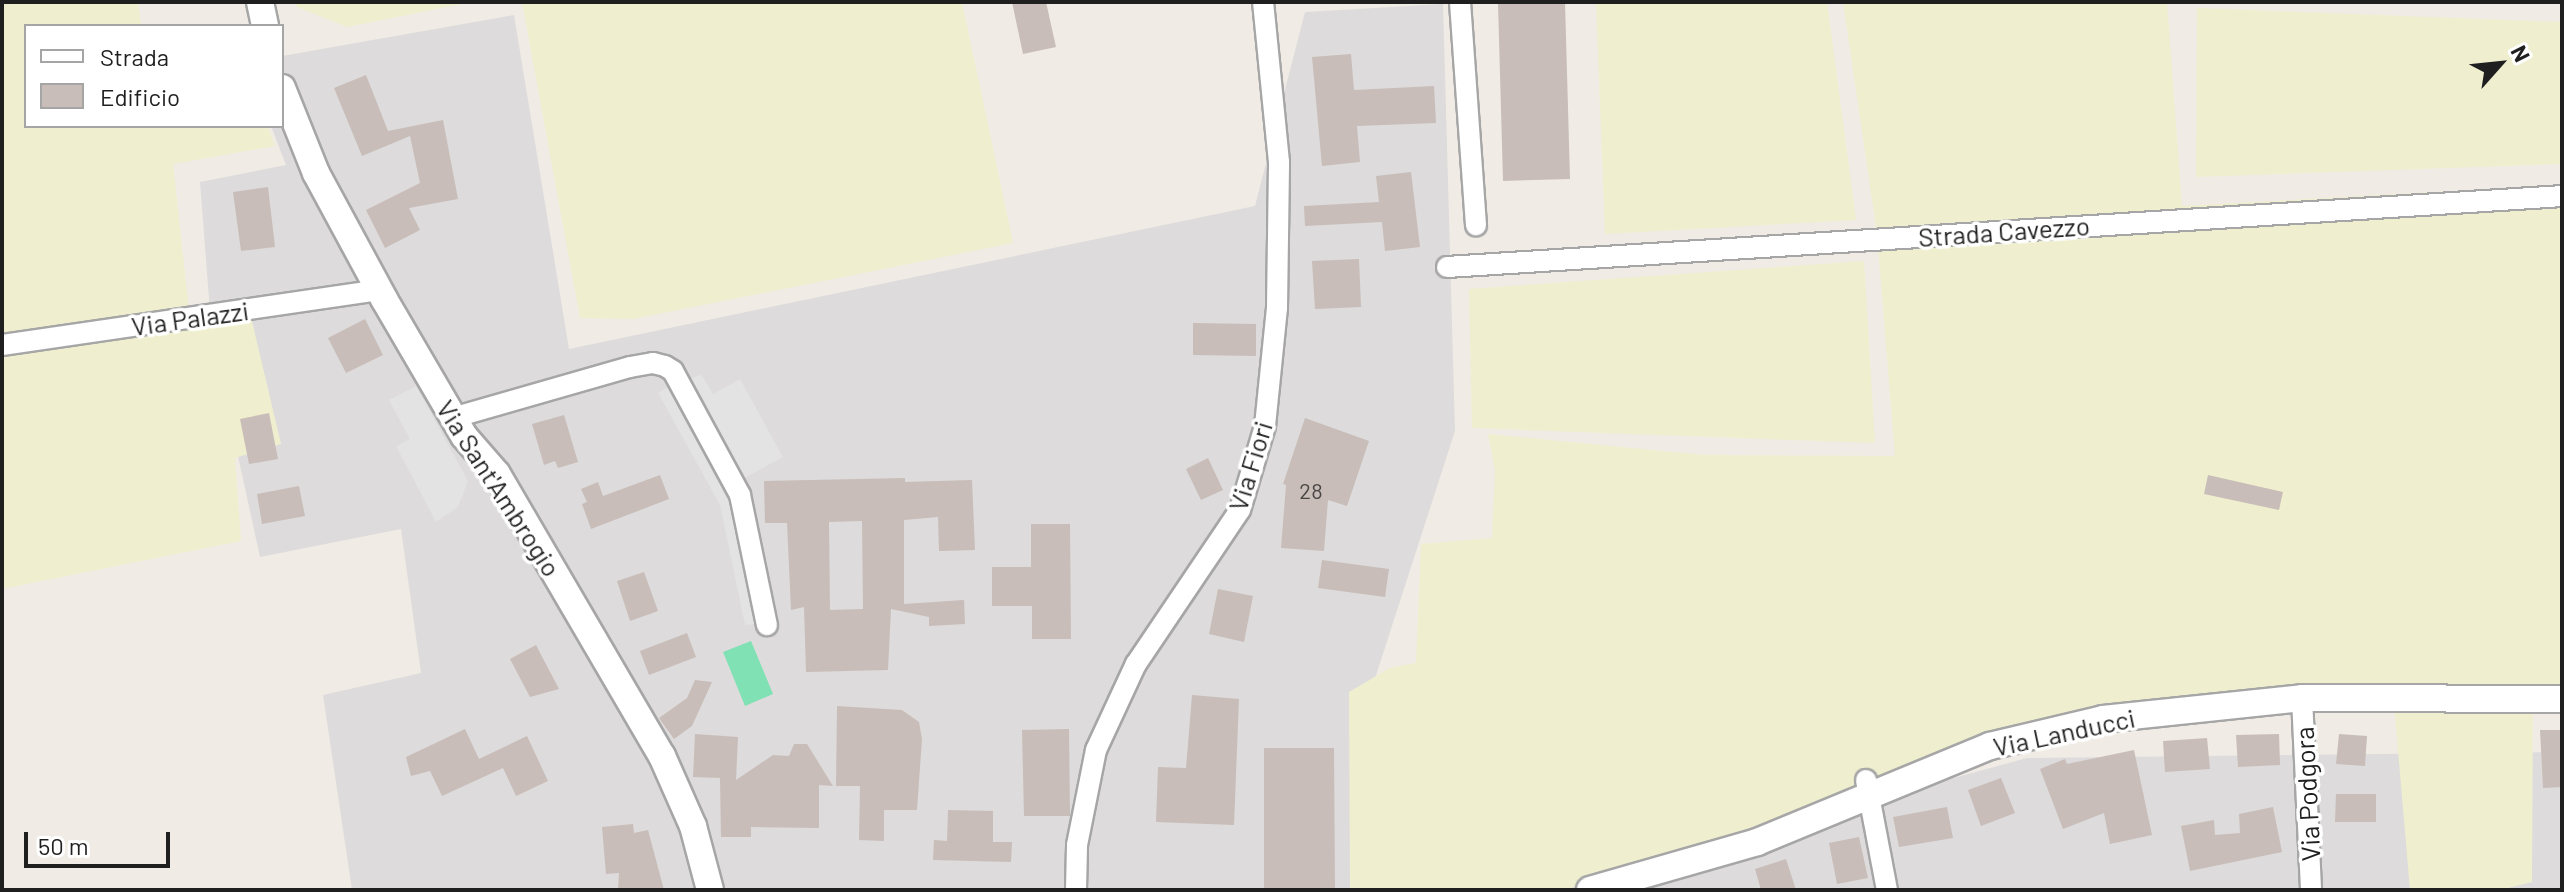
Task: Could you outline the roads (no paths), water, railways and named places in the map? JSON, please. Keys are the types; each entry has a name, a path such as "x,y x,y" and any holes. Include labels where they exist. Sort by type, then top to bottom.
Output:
{"street":[{"path":"260,2 265,24"},
{"name":"Via Fiori","path":"1076,890 1077,845 1096,750 1136,664 1240,510 1265,426 1277,308 1279,162 1263,2"},
{"path":"1460,2 1476,225"},
{"name":"Via Sant'Ambrogio","path":"284,93 316,173 379,290 452,418 497,474 662,756 693,826 710,890"},
{"name":"Strada Cavezzo","path":"1447,267 2562,196"},
{"name":"Via Palazzi","path":"2,345 379,290"},
{"path":"452,418 630,367 665,366 679,382 740,495 767,625"},
{"name":"Via Landucci","path":"1590,890 1757,842 1868,789 2023,736 2103,719 2302,698 2562,699"},
{"name":"Via Podgora","path":"2302,698 2311,890"},
{"path":"1868,789 1887,890"}]}
